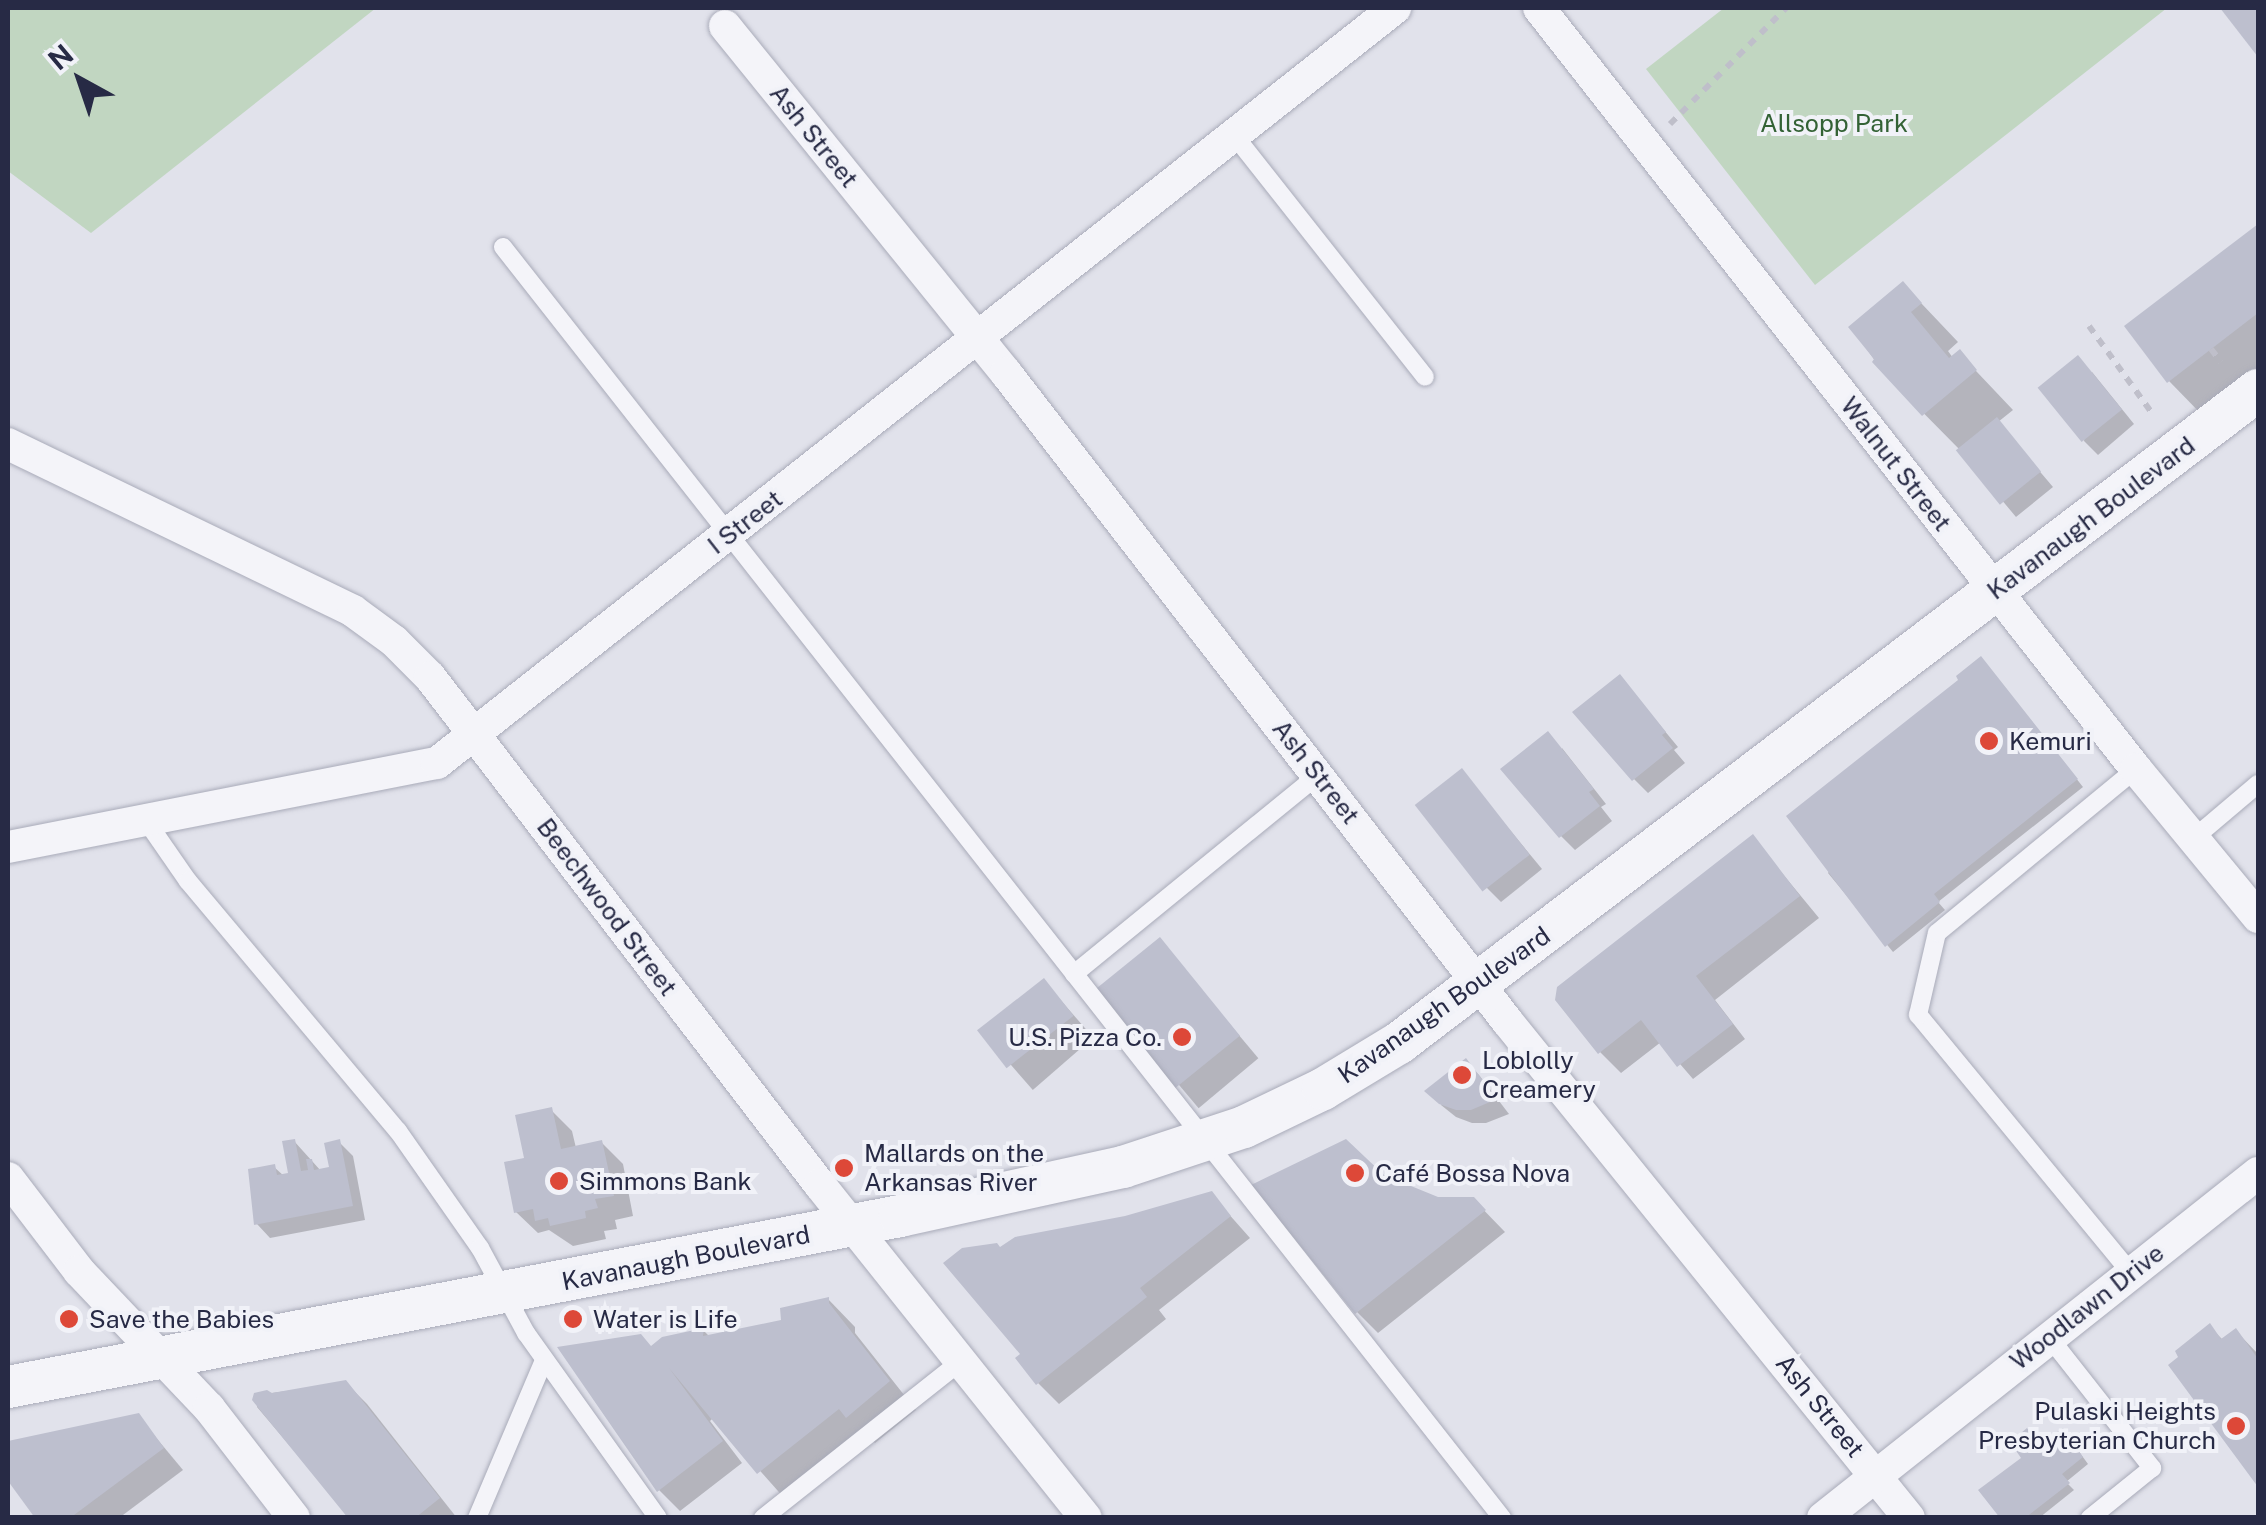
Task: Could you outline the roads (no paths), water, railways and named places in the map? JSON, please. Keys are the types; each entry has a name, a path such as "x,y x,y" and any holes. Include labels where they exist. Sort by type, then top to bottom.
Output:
{"street":[{"name":"I Street","path":"8,847 438,763 1395,8"},
{"name":"Walnut Street","path":"1538,8 2136,769 2258,917"},
{"name":"Ash Street","path":"725,26 978,338 1478,984 1908,1518"},
{"name":"Kavanaugh Boulevard","path":"8,1386 851,1225 1123,1167 1207,1142 1323,1088 1398,1043 2258,390"},
{"name":"Beechwood Street","path":"8,444 353,611 394,640 430,677 851,1225 1086,1518"},
{"name":"Woodlawn Drive","path":"1823,1518 2258,1173"},
{"path":"8,1178 79,1271 157,1358 209,1408 294,1518"}],"lane":[{"path":"1234,135 1426,376"},
{"path":"504,247 1502,1518"},
{"path":"2131,1273 1918,1015 1937,933 2136,769"},
{"path":"1074,974 1318,775"},
{"path":"2194,838 2258,784"},
{"path":"144,819 188,880 398,1131 480,1248 544,1360 658,1518"},
{"path":"2049,1337 2152,1468 2090,1518"},
{"path":"476,1518 544,1360"},
{"path":"764,1518 960,1362"}],"place":[{"name":"Kemuri","path":"1989,741"},
{"name":"U.S. Pizza Co.","path":"1182,1037"},
{"name":"Loblolly Creamery","path":"1462,1075"},
{"name":"Mallards on the Arkansas River","path":"844,1168"},
{"name":"Café Bossa Nova","path":"1355,1173"},
{"name":"Simmons Bank","path":"559,1181"},
{"name":"Save the Babies","path":"69,1319"},
{"name":"Water is Life","path":"573,1319"},
{"name":"Pulaski Heights Presbyterian Church","path":"2236,1426"}],"park label":[{"name":"Allsopp Park","path":"1834,123"}]}
